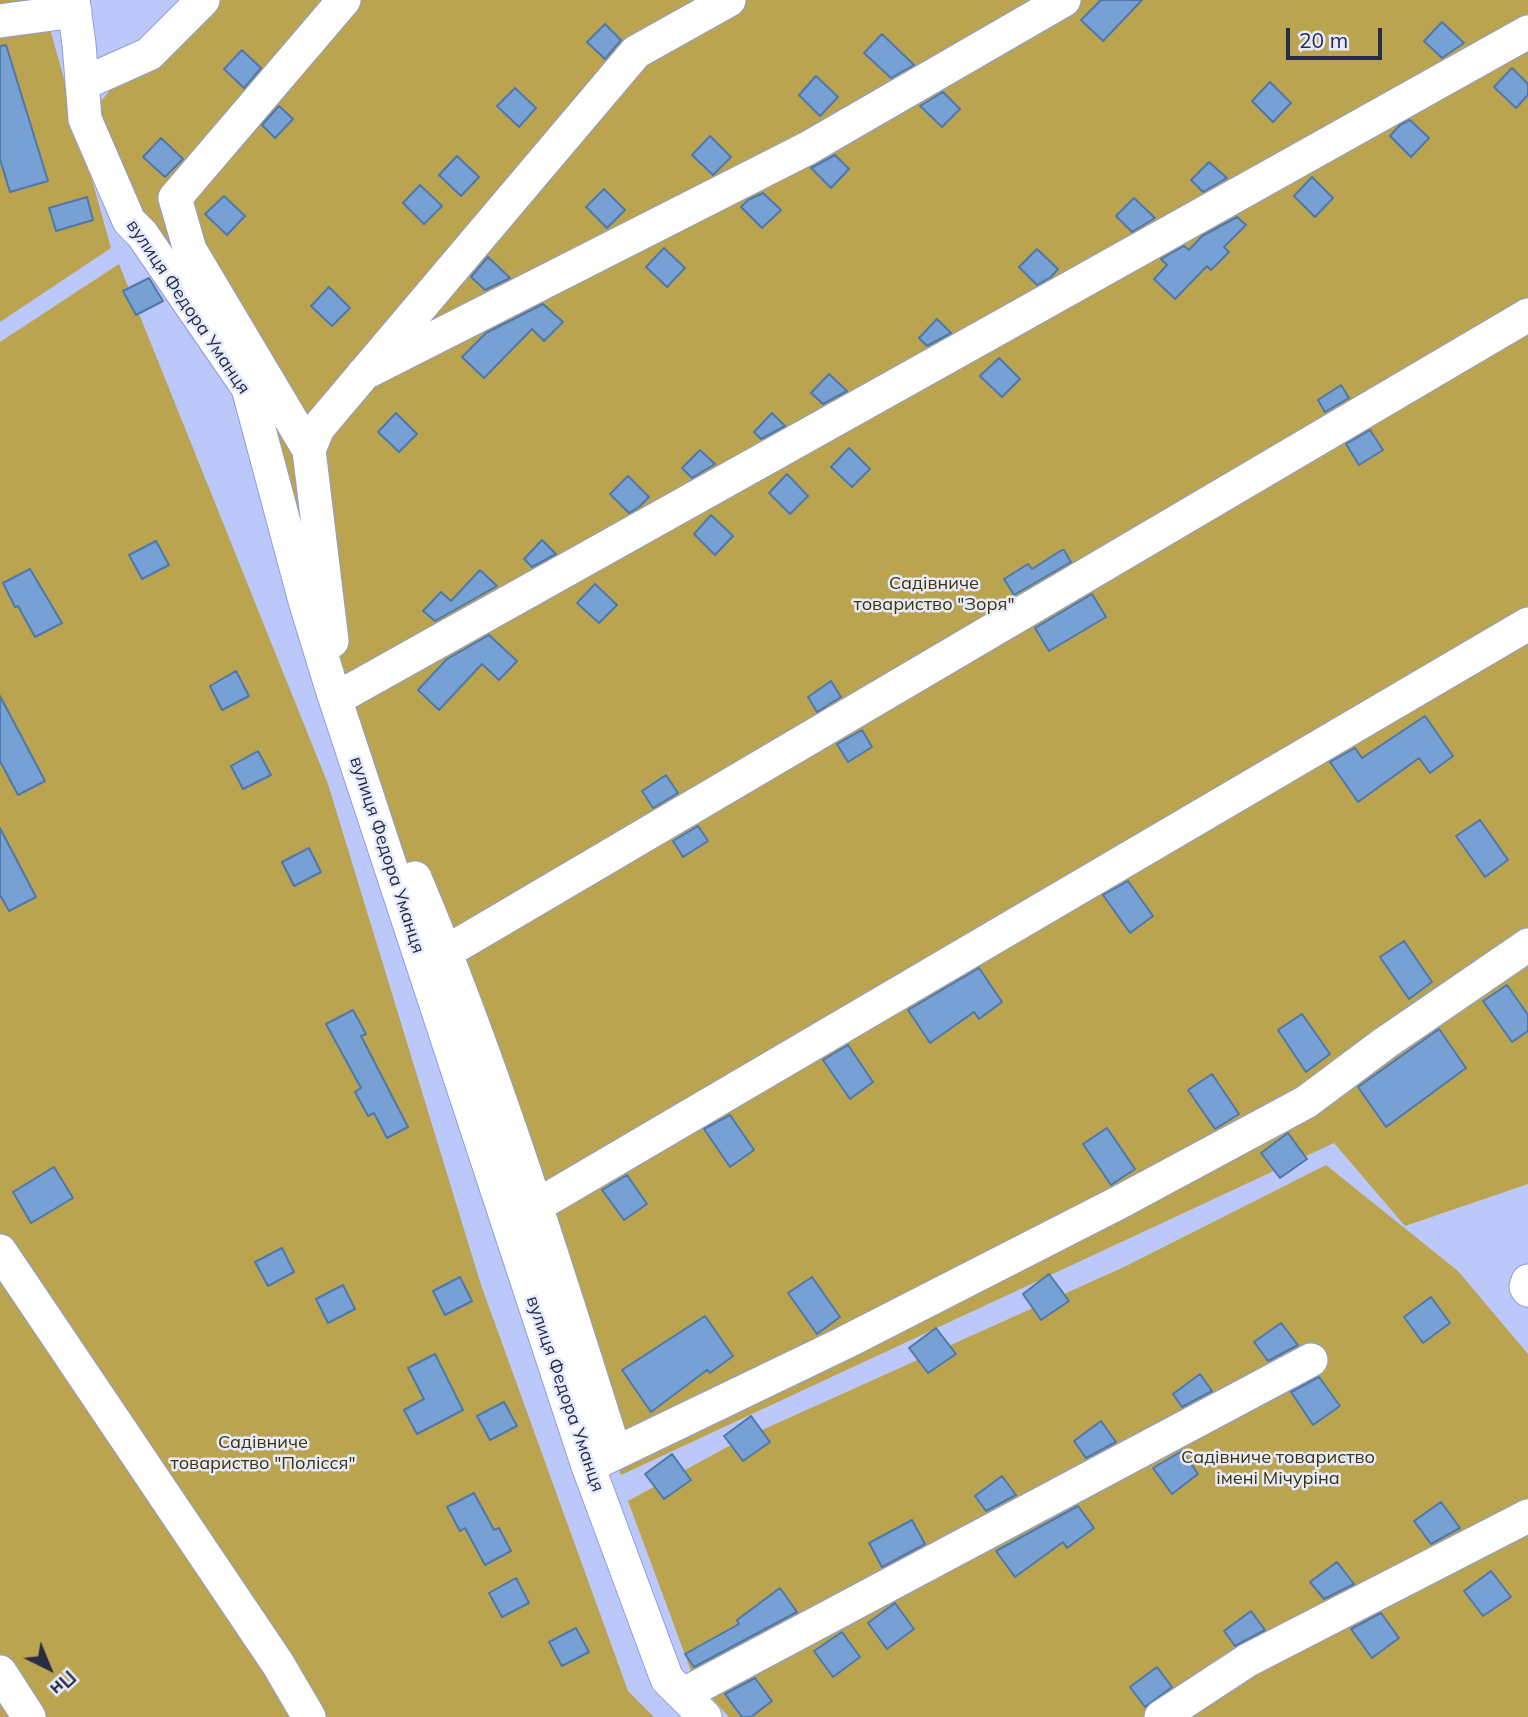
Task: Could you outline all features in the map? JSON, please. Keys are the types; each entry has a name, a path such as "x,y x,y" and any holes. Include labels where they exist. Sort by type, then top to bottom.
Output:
{"street":[{"path":"82,84 149,54 203,0"},
{"path":"344,0 175,198 190,250 309,450 340,697 446,952 536,1206 602,1460 881,1324 1118,1203 1306,1102 1396,1035 1528,945"},
{"path":"309,450 318,429 363,374 636,52 729,0"},
{"path":"363,374 808,148 1064,0"},
{"path":"0,21 74,5"},
{"name":"вулиця Федора Уманця","path":"74,5 85,119 129,221 142,234 248,388 312,625 602,1460 667,1679 694,1706"},
{"path":"340,697 1528,32"},
{"path":"446,952 1528,315"},
{"path":"536,1206 1528,624"},
{"path":"0,1251 278,1664 309,1717"},
{"path":"694,1706 1311,1360"},
{"path":"1161,1717 1248,1660 1528,1516"},
{"path":"0,1672 29,1717"}],"green space":[{"path":"0,0 42,0 111,248 0,322"},
{"name":"Садівниче товариство \"Зоря\"","path":"190,0 1528,0 1528,1184 1405,1226 1334,1143 621,1475 305,601 248,388 85,119"},
{"name":"Садівниче товариство \"Полісся\"","path":"119,264 328,784 481,1285 628,1691 654,1717 0,1717 0,342"},
{"name":"Садівниче товариство імені Мічуріна","path":"1326,1165 1458,1271 1528,1354 1528,1717 729,1717 694,1679 628,1501 742,1439 1124,1267"}],"building":[{"path":"1101,0 1142,0 1103,41 1081,20"},
{"path":"1442,22 1464,43 1442,58 1424,41"},
{"path":"605,24 621,40 605,59 587,42"},
{"path":"882,34 914,65 891,78 864,53"},
{"path":"6,45 48,181 10,192 0,159 0,46"},
{"path":"242,50 261,68 244,88 224,69"},
{"path":"1512,68 1528,84 1528,95 1516,108 1494,87"},
{"path":"816,76 838,97 820,116 799,95"},
{"path":"1270,82 1291,103 1273,122 1252,101"},
{"path":"515,88 536,108 519,127 497,106"},
{"path":"943,92 960,109 942,127 920,106"},
{"path":"279,106 293,119 275,138 262,125"},
{"path":"1410,120 1429,138 1411,157 1390,136 1400,125"},
{"path":"710,136 731,157 713,175 692,155"},
{"path":"161,138 183,159 165,177 143,157"},
{"path":"835,155 849,169 831,188 811,168"},
{"path":"457,156 479,177 461,196 439,175"},
{"path":"1209,162 1227,178 1203,192 1191,180"},
{"path":"1312,177 1333,198 1315,217 1294,196"},
{"path":"420,185 442,206 424,224 403,203"},
{"path":"604,189 625,210 607,228 586,207"},
{"path":"763,193 781,210 762,228 741,207 748,200"},
{"path":"224,196 245,216 227,235 205,214"},
{"path":"87,197 93,220 56,231 49,208"},
{"path":"1134,198 1155,218 1132,232 1116,216"},
{"path":"1237,217 1246,225 1224,247 1229,252 1211,270 1207,266 1175,299 1154,279 1167,265 1161,259 1184,246 1189,250 1202,236"},
{"path":"664,248 685,268 667,287 646,267"},
{"path":"1037,249 1058,269 1051,277 1037,285 1019,267"},
{"path":"488,257 510,278 485,290 471,277"},
{"path":"149,278 163,301 136,315 123,291"},
{"path":"329,287 350,308 332,326 311,306"},
{"path":"543,304 563,322 544,341 532,329 484,378 462,357 486,333"},
{"path":"937,319 951,333 927,346 919,338"},
{"path":"999,358 1020,379 1002,397 980,376"},
{"path":"829,374 847,391 823,404 811,393"},
{"path":"1341,385 1349,398 1325,412 1318,400"},
{"path":"396,413 417,434 399,452 378,432"},
{"path":"772,413 785,426 761,439 754,432"},
{"path":"1370,430 1383,450 1359,465 1346,444"},
{"path":"849,448 870,469 852,487 831,467"},
{"path":"700,450 715,464 692,478 682,468"},
{"path":"787,474 808,496 790,514 769,493"},
{"path":"628,476 649,497 629,513 610,494"},
{"path":"711,515 733,536 715,555 694,534"},
{"path":"542,540 556,554 532,567 524,559"},
{"path":"156,541 169,565 142,579 129,555"},
{"path":"1062,550 1071,562 1014,595 1004,579 1028,564 1032,569"},
{"path":"30,569 62,623 35,637 3,583"},
{"path":"480,570 497,586 435,621 423,611 441,592 451,601"},
{"path":"595,584 617,605 599,623 577,603"},
{"path":"1092,594 1106,617 1049,651 1035,628"},
{"path":"489,635 517,661 499,680 482,664 439,710 418,690 447,659"},
{"path":"236,671 249,696 222,710 210,686"},
{"path":"831,681 841,697 817,712 808,697"},
{"path":"0,696 45,781 18,795 0,761"},
{"path":"1425,716 1453,756 1430,773 1419,758 1358,802 1330,762 1355,748 1362,758"},
{"path":"862,730 872,747 848,762 837,744"},
{"path":"258,751 271,775 243,789 231,766"},
{"path":"666,775 678,793 653,808 642,791"},
{"path":"1480,820 1508,860 1485,877 1456,836"},
{"path":"698,826 708,841 683,857 673,841"},
{"path":"0,828 36,897 9,911 0,895"},
{"path":"309,848 321,872 294,886 282,862"},
{"path":"1128,881 1153,916 1130,933 1103,895"},
{"path":"1404,941 1432,982 1409,999 1380,957"},
{"path":"979,968 1002,1002 979,1019 974,1012 930,1043 908,1010"},
{"path":"1507,985 1528,1015 1528,1031 1512,1042 1483,1001"},
{"path":"353,1010 366,1034 361,1036 408,1127 387,1138 374,1113 368,1116 355,1092 361,1088 326,1024"},
{"path":"1302,1014 1330,1054 1306,1072 1278,1030"},
{"path":"1439,1029 1466,1068 1386,1127 1358,1087"},
{"path":"848,1045 873,1082 850,1099 823,1060"},
{"path":"1212,1074 1239,1114 1215,1129 1188,1090"},
{"path":"730,1115 754,1150 730,1167 704,1129"},
{"path":"1107,1128 1135,1169 1111,1185 1083,1144"},
{"path":"1288,1133 1307,1159 1280,1178 1261,1153"},
{"path":"54,1167 73,1198 31,1223 13,1192"},
{"path":"627,1175 647,1204 624,1220 602,1190"},
{"path":"282,1248 294,1272 268,1286 255,1262"},
{"path":"1049,1274 1069,1301 1041,1320 1023,1294"},
{"path":"460,1277 472,1301 445,1315 433,1291"},
{"path":"812,1277 840,1317 817,1334 788,1293"},
{"path":"343,1285 355,1309 328,1323 316,1299"},
{"path":"1431,1297 1450,1323 1423,1343 1404,1317"},
{"path":"705,1316 733,1356 710,1373 707,1370 651,1412 622,1370"},
{"path":"1281,1323 1298,1345 1268,1361 1254,1342"},
{"path":"936,1328 956,1354 928,1373 909,1348"},
{"path":"435,1354 463,1410 417,1434 404,1410 424,1399 408,1368"},
{"path":"1200,1374 1212,1391 1182,1407 1173,1394"},
{"path":"1319,1377 1340,1406 1313,1425 1291,1392"},
{"path":"504,1402 517,1426 490,1440 477,1416"},
{"path":"751,1416 770,1442 743,1461 724,1436"},
{"path":"1101,1421 1116,1442 1086,1458 1074,1441"},
{"path":"1182,1451 1198,1474 1172,1494 1153,1468"},
{"path":"672,1454 691,1480 664,1499 645,1474"},
{"path":"1002,1476 1016,1495 986,1511 975,1496"},
{"path":"474,1493 494,1530 499,1528 511,1551 485,1565 465,1528 460,1531 447,1507"},
{"path":"1441,1502 1460,1528 1431,1544 1414,1521"},
{"path":"1078,1506 1094,1528 1067,1548 1063,1542 1015,1577 996,1551"},
{"path":"912,1520 925,1544 882,1567 869,1543"},
{"path":"1337,1562 1354,1584 1324,1599 1310,1582"},
{"path":"1491,1571 1511,1597 1483,1616 1464,1591"},
{"path":"516,1578 529,1603 502,1617 489,1593"},
{"path":"780,1588 797,1612 694,1667 685,1654 739,1624 737,1620"},
{"path":"895,1603 914,1629 887,1649 868,1623"},
{"path":"1251,1611 1265,1630 1235,1646 1224,1631"},
{"path":"1381,1613 1399,1638 1372,1658 1351,1629"},
{"path":"576,1628 589,1652 562,1666 549,1642"},
{"path":"842,1632 860,1657 833,1677 814,1651"},
{"path":"1157,1667 1172,1687 1145,1707 1130,1687"},
{"path":"755,1678 772,1701 751,1717 742,1717 725,1694"}]}
